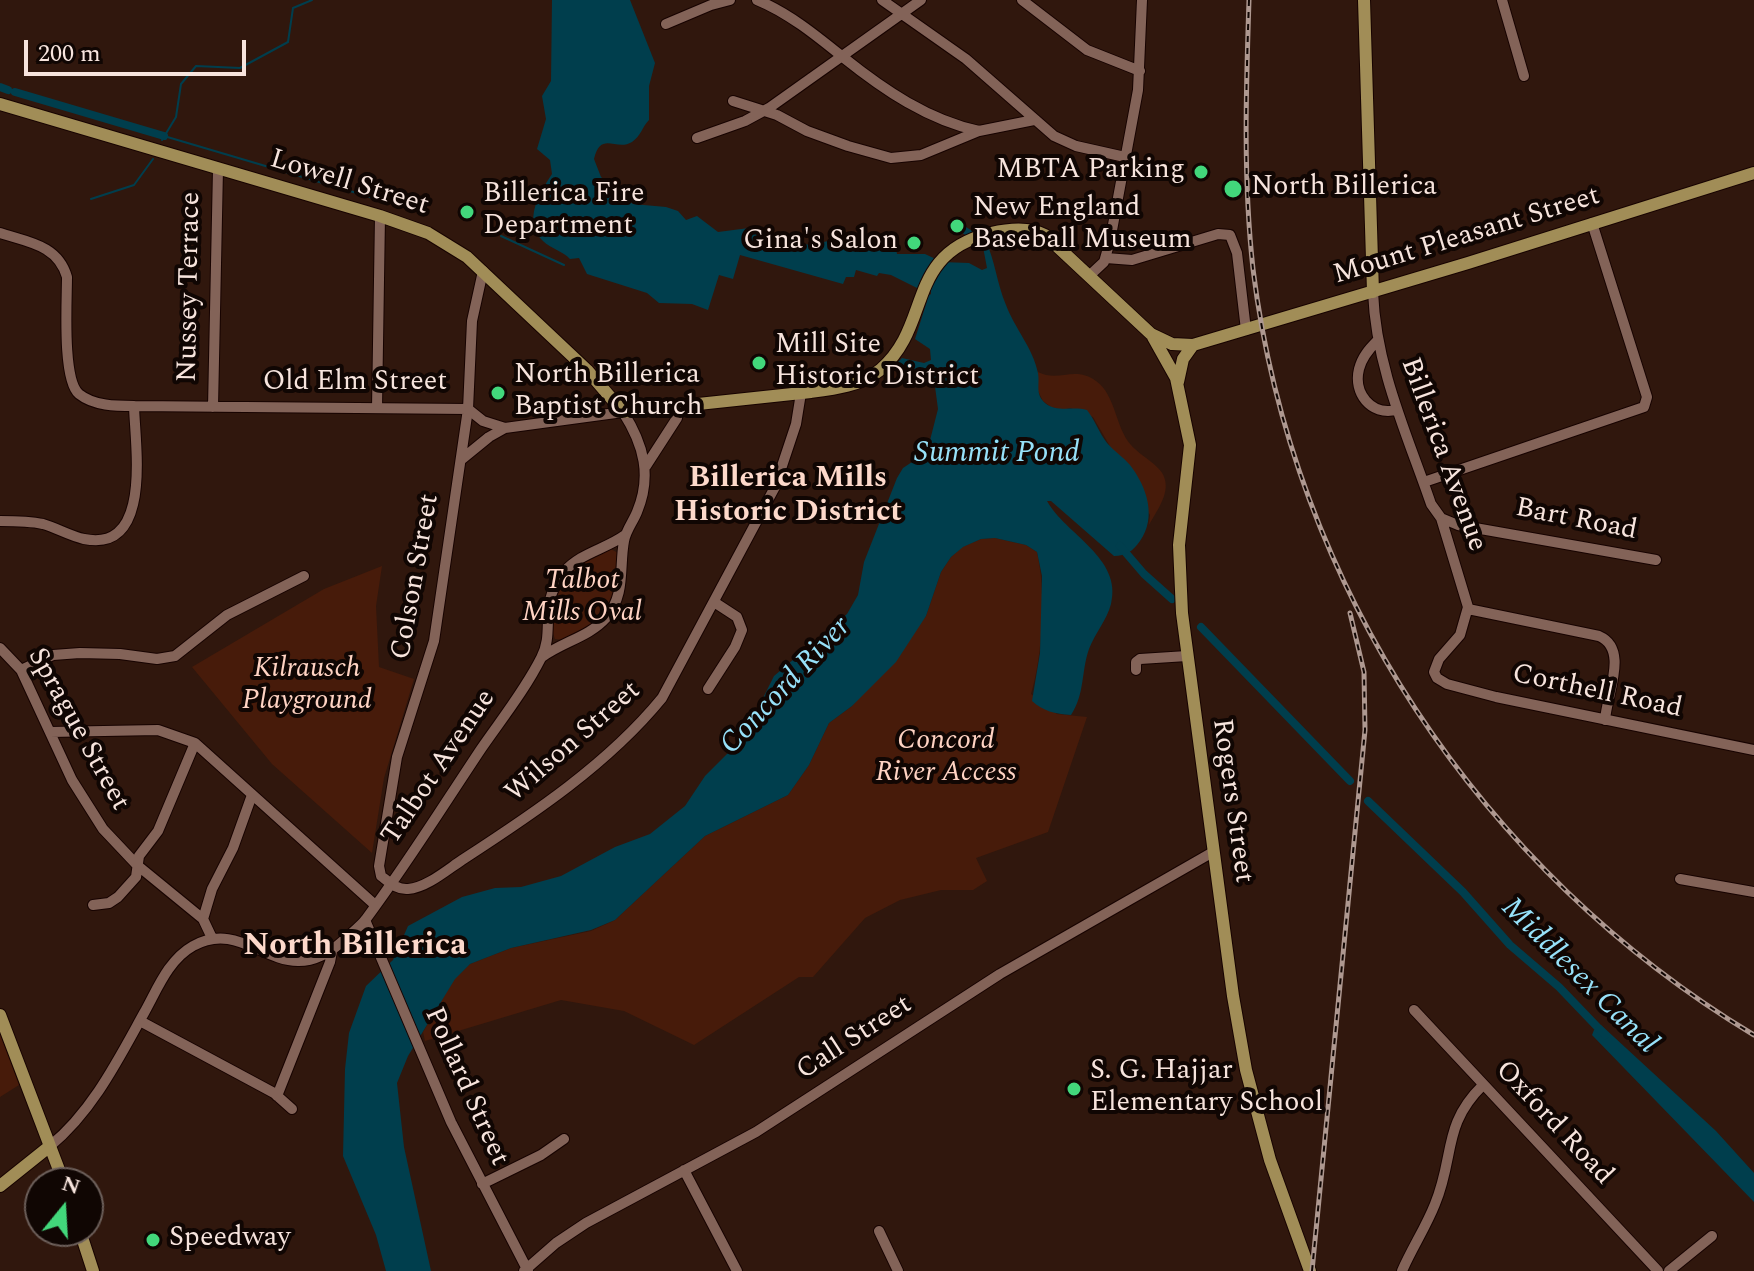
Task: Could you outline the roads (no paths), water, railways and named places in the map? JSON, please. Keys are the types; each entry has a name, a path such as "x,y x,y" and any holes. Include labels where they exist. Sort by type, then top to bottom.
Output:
{"main road":[{"name":"Billerica Avenue","path":"1364,0 1373,292"},
{"name":"Lowell Street","path":"0,104 380,216 440,239 483,271 587,370 623,412"},
{"name":"Mount Pleasant Street","path":"1151,334 1172,344 1193,345 1754,173"},
{"path":"623,412 801,393 854,384 881,368 902,342 922,290 941,260 977,238 1015,230 1040,233 1052,240 1151,334"},
{"name":"Rogers Street","path":"1151,334 1166,357 1178,385 1190,445 1179,557 1187,656 1235,1009 1249,1083 1273,1171 1310,1271"},
{"path":"1178,385 1181,365 1193,345"},
{"path":"0,1015 58,1167"},
{"path":"0,1186 50,1146"},
{"path":"85,1247 93,1271"}],"street":[{"path":"666,24 730,0"},
{"path":"757,0 785,15 924,112 951,124 979,131"},
{"path":"882,0 966,59 1034,120 1070,144 1125,157"},
{"path":"697,138 764,111 921,0"},
{"path":"1022,0 1087,50 1140,71"},
{"path":"1089,276 1106,258 1140,71 1142,0"},
{"path":"1502,0 1524,76"},
{"path":"733,101 848,146 880,156 901,158 927,153 979,131 1034,120"},
{"name":"Nussey Terrace","path":"213,407 218,169"},
{"path":"377,408 380,216"},
{"path":"1424,482 1641,410 1647,397 1592,223"},
{"name":"Old Elm Street","path":"0,233 43,246 63,263 67,277 69,377 77,393 100,403 134,406 468,409 483,421 505,428"},
{"path":"1106,258 1132,260 1218,234 1230,235 1237,253 1246,330"},
{"name":"Colson Street","path":"391,884 381,876 379,866 397,757 434,641 468,409 472,321 483,271"},
{"name":"Billerica Avenue","path":"1373,292 1377,341 1396,410 1431,504 1441,518 1468,609"},
{"path":"1377,341 1367,351 1359,368 1358,384 1365,402 1376,410 1396,410"},
{"name":"Wilson Street","path":"391,884 407,890 413,888 523,821 642,722 662,698 777,482 796,424 801,393"},
{"path":"0,521 42,524 82,539 99,540 111,537 122,528 133,510 136,493 134,406"},
{"name":"Talbot Avenue","path":"542,657 585,634 609,614 619,593 625,535 641,501 646,466 677,418 679,406"},
{"path":"505,428 623,412 638,439 646,466"},
{"name":"Colson Street","path":"462,459 505,428"},
{"name":"Bart Road","path":"1441,518 1458,525 1656,560"},
{"name":"Talbot Avenue","path":"374,904 391,884 542,657 548,605 559,579 579,559 625,535"},
{"path":"21,670 53,655 120,654 157,659 175,656 227,615 304,576"},
{"path":"708,689 735,647 742,630 737,617 714,602"},
{"path":"1468,609 1599,636 1611,643 1616,655 1605,720"},
{"name":"Corthell Road","path":"1468,609 1460,635 1437,663 1435,675 1447,684 1754,750"},
{"name":"Sprague Street","path":"0,648 21,670 72,780 103,829 137,865 203,919 212,938"},
{"path":"1136,670 1136,662 1140,659 1187,656"},
{"path":"50,732 158,730 195,743 374,904 365,920 332,951 316,960 293,962 236,940 212,938 186,950 171,965 90,1102 72,1126 50,1146"},
{"path":"93,905 109,903 136,877 139,856 158,831 195,743"},
{"path":"203,919 212,889 233,848 252,795"},
{"name":"Call Street","path":"526,1270 574,1230 756,1132 1000,974 1213,852"},
{"path":"1680,879 1754,892"},
{"name":"Pollard Street","path":"365,920 450,1119 526,1270"},
{"path":"277,1096 332,951"},
{"name":"Oxford Road","path":"1414,1010 1658,1271"},
{"path":"140,1021 277,1096 292,1109"},
{"path":"1402,1271 1436,1203 1454,1124 1464,1104 1483,1085"},
{"path":"482,1184 541,1155 564,1139"},
{"path":"684,1170 737,1271"},
{"path":"879,1231 898,1271"},
{"path":"1669,1271 1712,1236"}],"water":[{"path":"552,0 630,0 655,63 649,86 649,120 632,142 605,144 597,150 594,159 601,177 633,204 666,207 678,211 686,220 697,216 718,232 749,228 809,245 838,239 851,241 866,250 877,246 883,237 894,236 897,254 925,254 942,262 969,263 982,270 987,268 983,247 958,230 966,227 985,239 1006,305 1036,364 1042,400 1055,408 1087,410 1107,443 1130,465 1141,483 1148,502 1148,522 1135,548 1126,554 1114,556 1051,501 1047,501 1101,560 1109,573 1112,588 1111,604 1089,649 1079,699 1071,715 1050,711 1032,701 1040,653 1042,576 1037,552 1026,545 995,538 981,539 963,547 951,557 941,572 926,616 896,662 852,706 829,723 809,765 788,795 705,836 615,920 591,930 511,948 470,964 455,979 408,1056 397,1083 404,1147 431,1271 386,1271 376,1235 343,1156 349,1033 366,986 393,960 408,926 462,897 495,888 521,887 561,876 615,847 650,834 685,806 705,776 743,738 774,676 847,614 858,595 864,562 897,478 903,468 927,452 938,409 934,379 895,365 902,358 924,363 931,360 930,349 915,339 926,297 931,291 927,293 891,275 879,273 877,276 856,270 854,277 846,277 843,284 740,255 733,279 719,275 708,310 692,304 659,303 647,293 587,274 579,258 570,259 543,241 537,233 533,216 538,198 552,174 550,160 537,149 546,119 542,96 551,81"},
{"name":"Middlesex Canal","path":"1601,1025 1716,1131 1754,1173 1754,1202 1592,1035"}],"waterway":[{"path":"162,140 176,117 181,84 196,66 240,68 288,42 293,8 312,0"},
{"name":"Middlesex Canal","path":"0,87 8,90"},
{"name":"Middlesex Canal","path":"15,92 164,136"},
{"path":"164,136 377,199"},
{"path":"91,199 134,185 153,159"},
{"path":"501,236 564,265"},
{"name":"Middlesex Canal","path":"1120,546 1144,574 1172,599"},
{"name":"Middlesex Canal","path":"1201,627 1350,781"},
{"name":"Middlesex Canal","path":"1368,801 1463,892 1510,945 1559,987 1605,1035"}],"railway":[{"path":"1249,0 1246,101 1253,269 1275,386 1309,499 1357,607 1416,709 1486,804 1566,891 1656,968 1754,1035"},
{"path":"1312,1271 1365,730 1364,672 1350,613"}],"place":[{"name":"MBTA Parking","path":"1201,172"},
{"name":"North Billerica","path":"1233,189"},
{"name":"Billerica Fire Department","path":"467,212"},
{"name":"New England Baseball Museum","path":"957,226"},
{"name":"Gina's Salon","path":"914,243"},
{"name":"Mill Site Historic District","path":"759,363"},
{"name":"North Billerica Baptist Church","path":"498,393"},
{"name":"S. G. Hajjar Elementary School","path":"1074,1089"},
{"name":"Speedway","path":"153,1240"}],"district":[{"name":"Billerica Mills Historic District","path":"788,497"},
{"name":"North Billerica","path":"355,948"}],"water label":[{"name":"Summit Pond","path":"997,455"},
{"name":"Concord River","path":"787,687"}],"park label":[{"name":"Talbot Mills Oval","path":"582,599"},
{"name":"Kilrausch Playground","path":"307,687"},
{"name":"Concord River Access","path":"946,759"}]}
